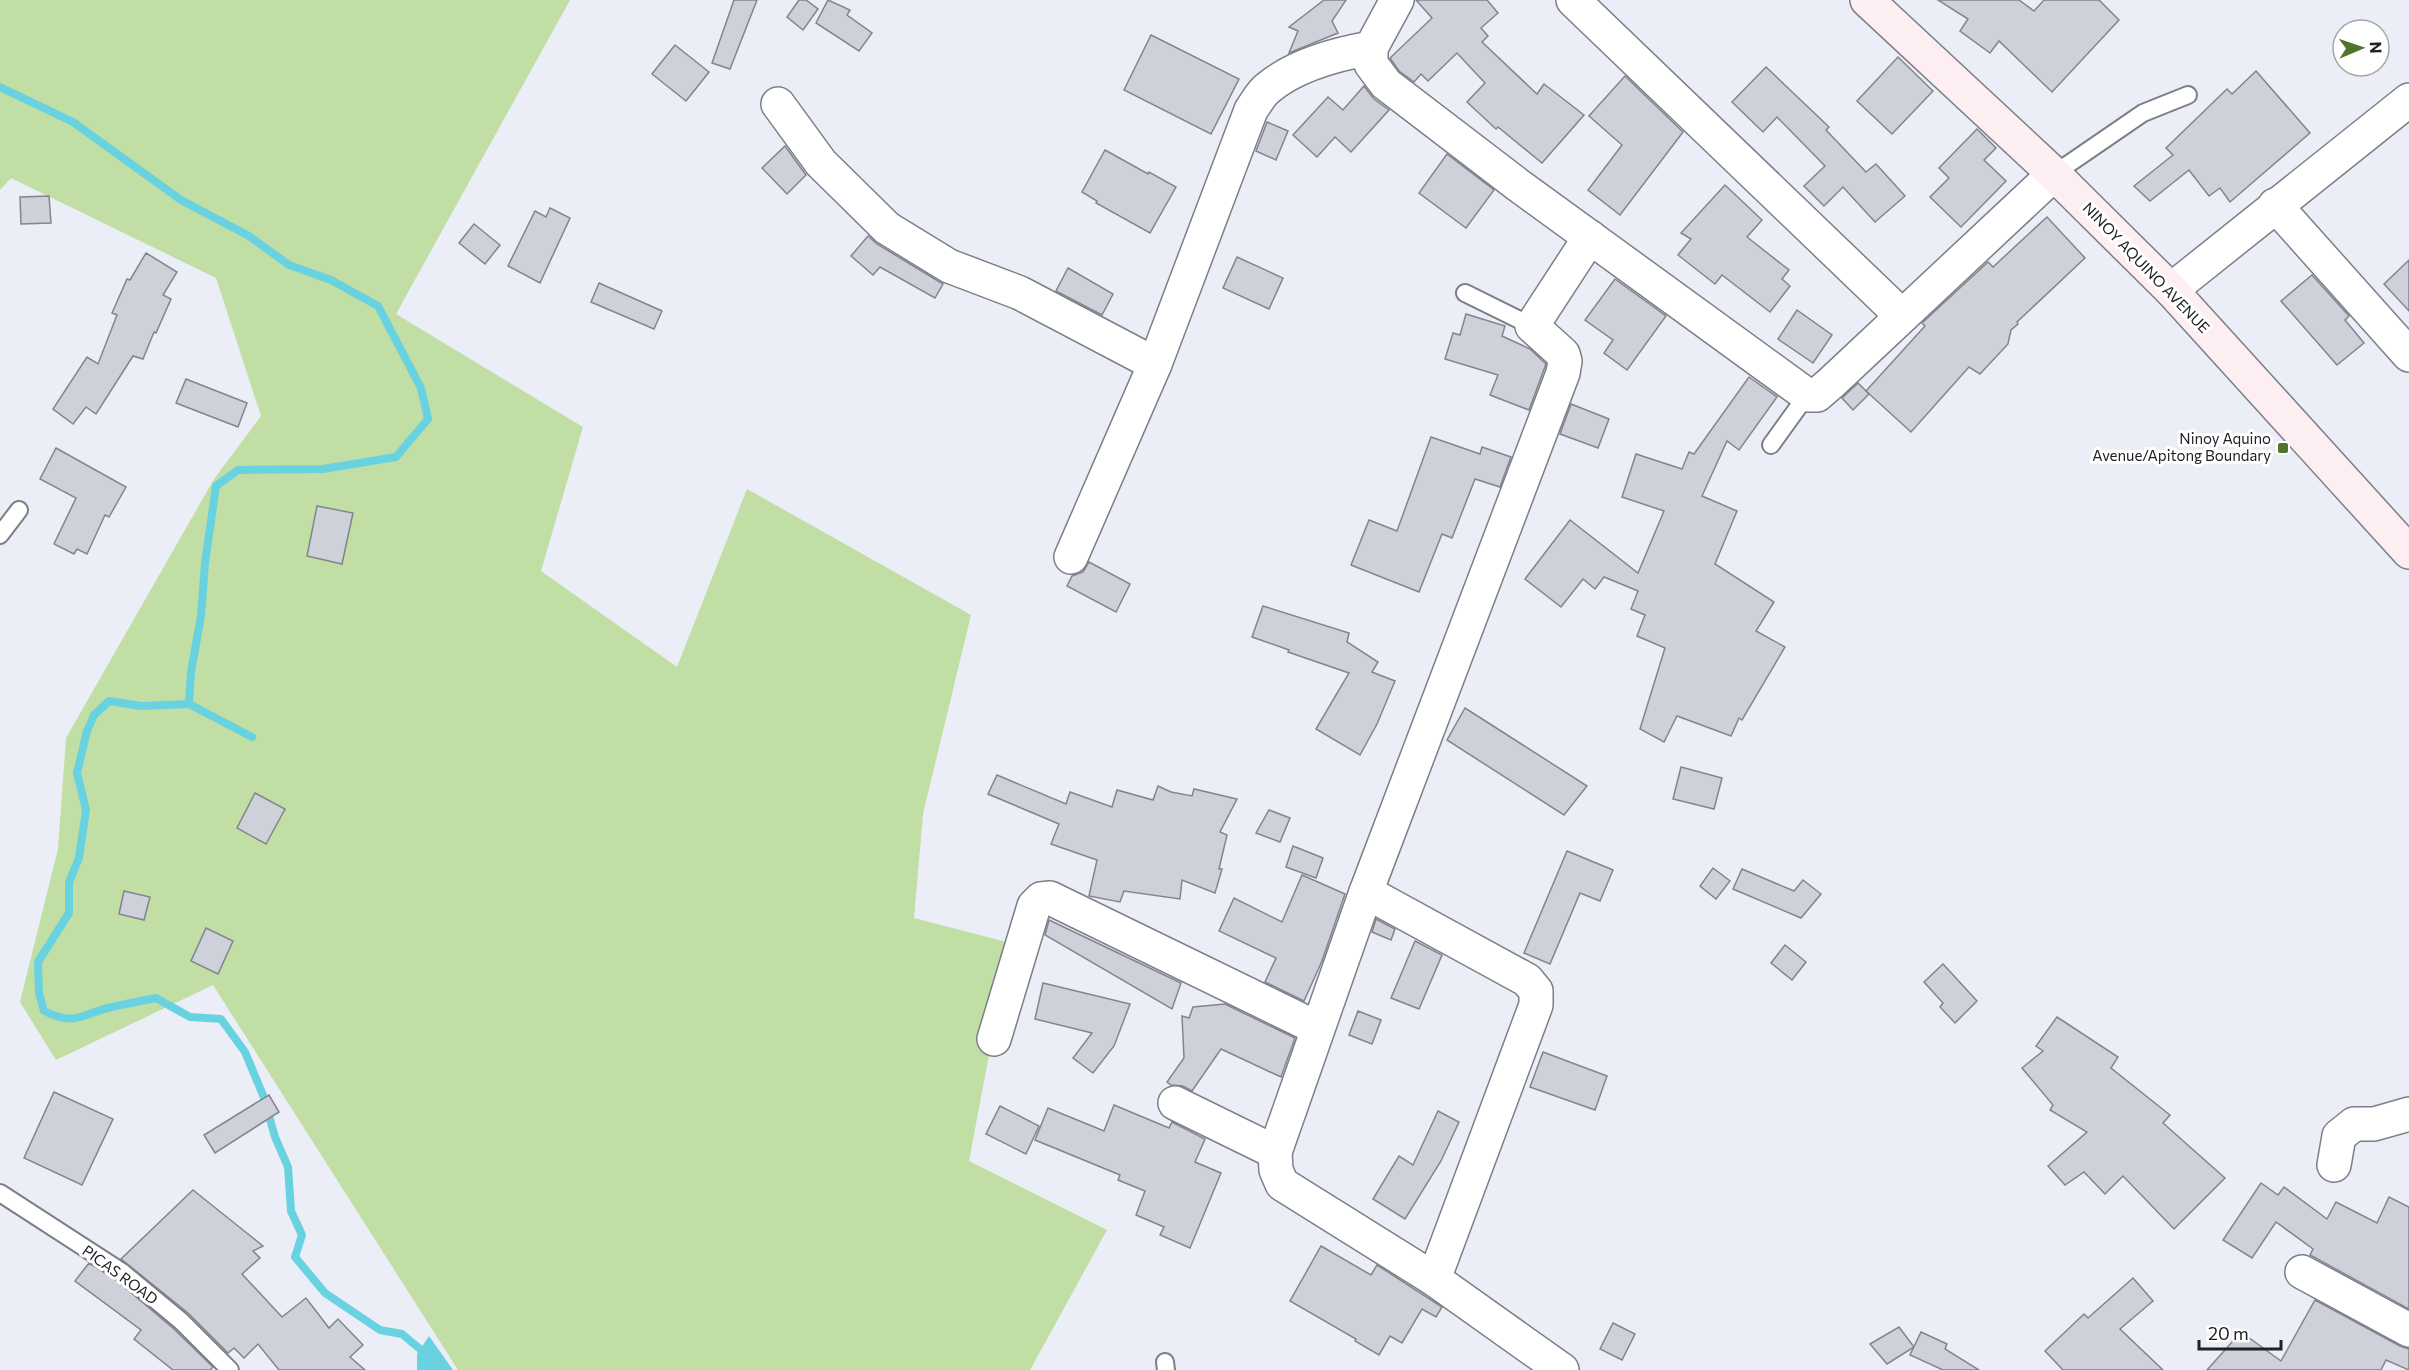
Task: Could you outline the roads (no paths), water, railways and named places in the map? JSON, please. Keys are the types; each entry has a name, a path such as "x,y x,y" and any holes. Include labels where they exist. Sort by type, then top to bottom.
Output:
{"main road":[{"name":"NINOY AQUINO AVENUE","path":"1867,0 2054,174 2171,290 2409,552"}],"street":[{"path":"1396,0 1371,48 1371,64 1386,84 1518,185 1807,395 1817,394 2054,174"},
{"path":"1573,0 1902,316"},
{"path":"1071,557 1155,364 1251,110 1267,88 1295,71 1343,53 1371,48"},
{"path":"2171,290 2409,100"},
{"path":"778,104 821,164 887,228 949,266 1020,293 1155,364"},
{"path":"2275,205 2409,355"},
{"path":"1562,1370 1434,1279 1282,1184 1276,1170 1275,1152 1366,892 1563,373 1565,361 1563,354 1532,326 1590,237"},
{"path":"1366,892 1527,980 1536,991 1536,1005 1434,1279"},
{"path":"994,1039 1034,906 1041,899 1050,898 1317,1028"},
{"path":"1175,1103 1275,1152"},
{"path":"2334,1165 2339,1136 2354,1124 2374,1124 2409,1114"},
{"path":"2302,1272 2409,1330"}],"lane":[{"path":"2054,174 2143,113 2188,96"},
{"path":"1465,293 1532,326"},
{"path":"1771,445 1807,395"},
{"path":"0,535 19,510"},
{"name":"PICAS ROAD","path":"0,1193 122,1272 181,1321 230,1370"}],"water":[{"path":"429,1336 453,1370 417,1370 417,1354"}],"waterway":[{"path":"0,87 73,122 181,200 249,236 289,265 331,280 378,306 421,388 428,419 396,457 323,469 238,470 216,486 205,563 201,616 191,672 189,704 141,706 109,701 94,715 87,731 77,773 86,810 79,858 69,882 69,913 38,962 39,993 44,1011 63,1018 77,1018 108,1008 156,998 190,1017 221,1019 245,1052 263,1095 275,1137 288,1167 291,1211 302,1235 295,1257 325,1293 380,1330 402,1334 420,1349 436,1370"},
{"path":"189,704 252,737"}],"place":[{"name":"Ninoy Aquino Avenue/Apitong Boundary","path":"2283,448"}]}
